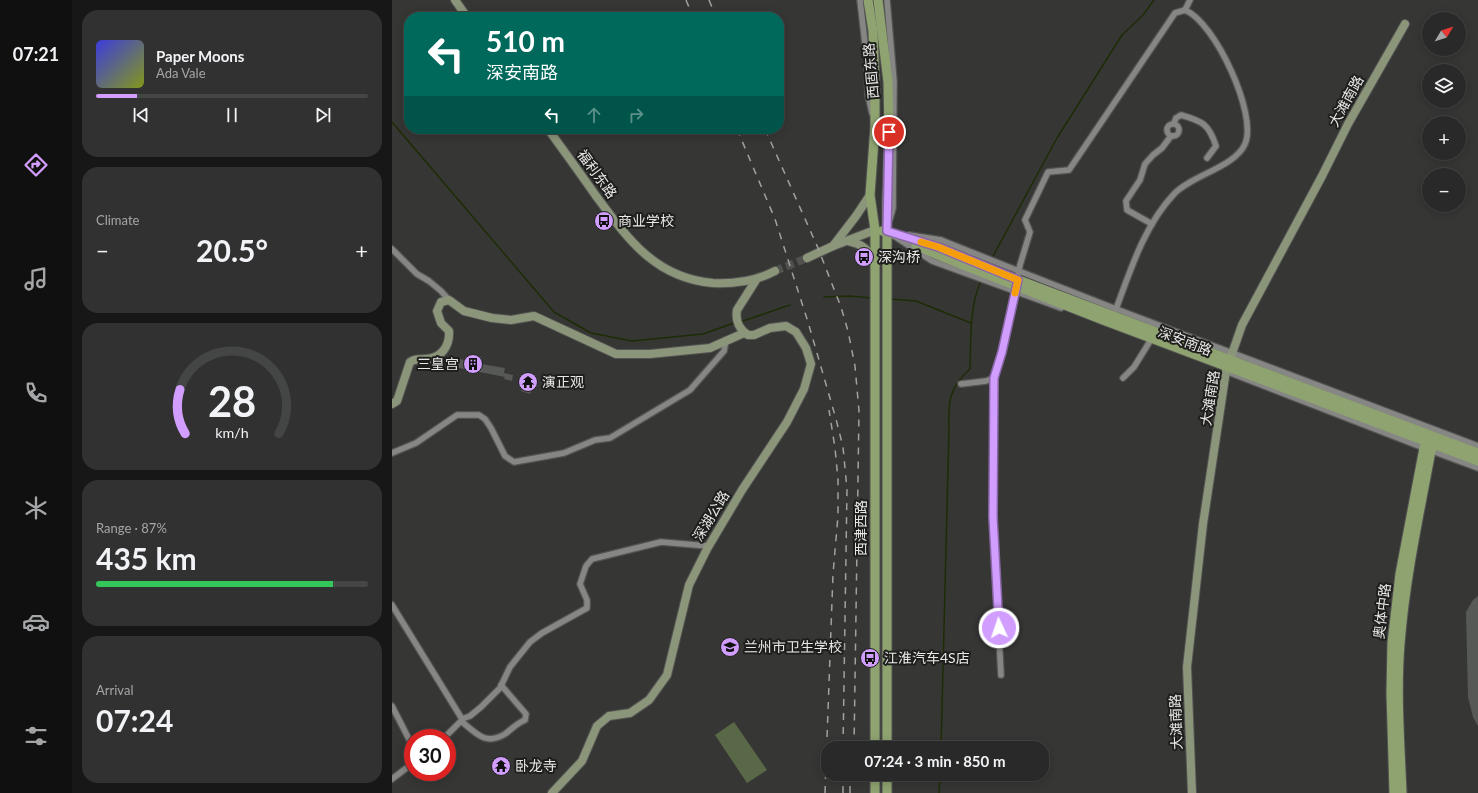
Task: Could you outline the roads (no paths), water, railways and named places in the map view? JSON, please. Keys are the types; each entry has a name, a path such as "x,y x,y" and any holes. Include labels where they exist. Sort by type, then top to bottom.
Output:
{"main road":[{"path":"455,0 463,12"},
{"name":"西固东路","path":"868,0 873,31 875,82 875,126 870,195 875,230 875,308"},
{"name":"西固东路","path":"878,0 888,82 887,309"},
{"name":"大滩南路","path":"1192,793 1187,667 1203,524 1229,363 1242,325 1322,176 1348,124 1405,24"},
{"name":"福利东路","path":"552,134 624,234 642,253 660,266 677,275 701,282 726,284 756,280 775,270"},
{"path":"833,246 870,195"},
{"path":"807,258 875,230 887,231"},
{"name":"深安南路","path":"887,231 1478,461"},
{"path":"848,241 865,247 871,254 875,263"},
{"path":"741,330 736,315 737,310 756,280"},
{"name":"深安南路","path":"1018,282 1151,340 1229,363"},
{"path":"392,404 397,401 410,362 415,359 436,357 445,348 450,340 449,331 441,323 437,311 441,302 449,300"},
{"name":"深湖公路","path":"449,300 464,311 492,318 511,320 534,316 616,354 650,354 710,348 741,330 748,335 754,336 770,328 786,326 796,332 806,348 811,364 804,389 787,422 742,490 708,546 690,585 667,675 649,700 630,713 610,716 597,726 582,761 552,793"},
{"name":"西津西路","path":"875,308 875,741"},
{"name":"西津西路","path":"887,309 887,741"},
{"name":"深安南路","path":"1430,443 1478,453"},
{"name":"奥体中路","path":"1394,793 1395,661 1400,644 1408,575 1430,443"},
{"name":"奥体中路","path":"1395,661 1402,793"},
{"path":"875,781 875,793"},
{"path":"887,781 887,793"}],"street":[{"path":"860,0 868,61 868,95 875,126"},
{"path":"887,0 894,81 893,208 887,231"},
{"path":"1185,10 1190,0"},
{"path":"1001,675 993,517 994,378 1002,352 1018,282 1020,265 1030,232 1025,220 1048,172 1069,170 1175,13 1185,10 1189,11 1203,25 1221,48 1233,71 1245,111 1246,143 1241,152 1233,159 1182,186 1174,194 1145,234 1116,309"},
{"path":"1171,136 1167,133 1166,128 1170,124 1174,123 1176,118 1181,115 1202,121 1213,137 1216,146 1207,158"},
{"path":"1152,224 1127,210 1126,201 1140,180 1145,164 1162,148 1171,136 1176,135 1179,131 1178,126 1174,123"},
{"name":"深安南路","path":"887,231 1018,282 1116,309 1229,363 1478,446"},
{"path":"392,249 417,274 429,281 449,300"},
{"path":"392,453 416,443 457,415 479,415 485,419 504,456 514,462 564,453 595,440 610,438 690,390 724,351 726,340"},
{"path":"1123,378 1134,367 1151,340"},
{"path":"961,384 986,381 994,378"},
{"name":"深安南路","path":"1430,443 1478,468"},
{"path":"453,729 462,720 470,716 481,707 501,685 510,667 530,642 542,633 587,608 587,600 580,584 586,566 592,559 661,542 708,546"},
{"path":"392,606 462,720 482,738 490,739 504,734 518,723 525,720 526,714 501,685"},
{"path":"392,706 404,729"},
{"path":"392,779 404,770"}],"waterway":[{"path":"992,258 1057,138 1122,35 1143,15 1154,0"},
{"path":"392,122 554,312 591,333 632,341 703,334 734,323"},
{"path":"941,741 949,411 951,396 954,389 958,382 970,369 974,302 981,281"},
{"path":"824,297 850,296 872,298"},
{"path":"890,299 916,301 971,323"},
{"path":"740,322 790,305"},
{"path":"939,793 940,781"}],"tunnel":[{"path":"775,271 807,258"}],"railway":[{"path":"686,0 691,12"},
{"path":"709,0 714,12"},
{"path":"739,134 775,219 808,322 843,447 847,489 843,741"},
{"path":"767,134 818,248 841,307 848,331 855,366 859,411 854,741"},
{"path":"825,793 833,574 838,516 838,480 829,410"},
{"path":"843,781 843,793"},
{"path":"850,781 850,793"}],"place":[{"name":"商业学校","path":"604,221"},
{"name":"深沟桥","path":"864,257"},
{"name":"三皇宫","path":"473,364"},
{"name":"演正观","path":"528,382"},
{"name":"兰州市卫生学校","path":"730,647"},
{"name":"江淮汽车4S店","path":"870,658"},
{"name":"卧龙寺","path":"501,766"}]}
